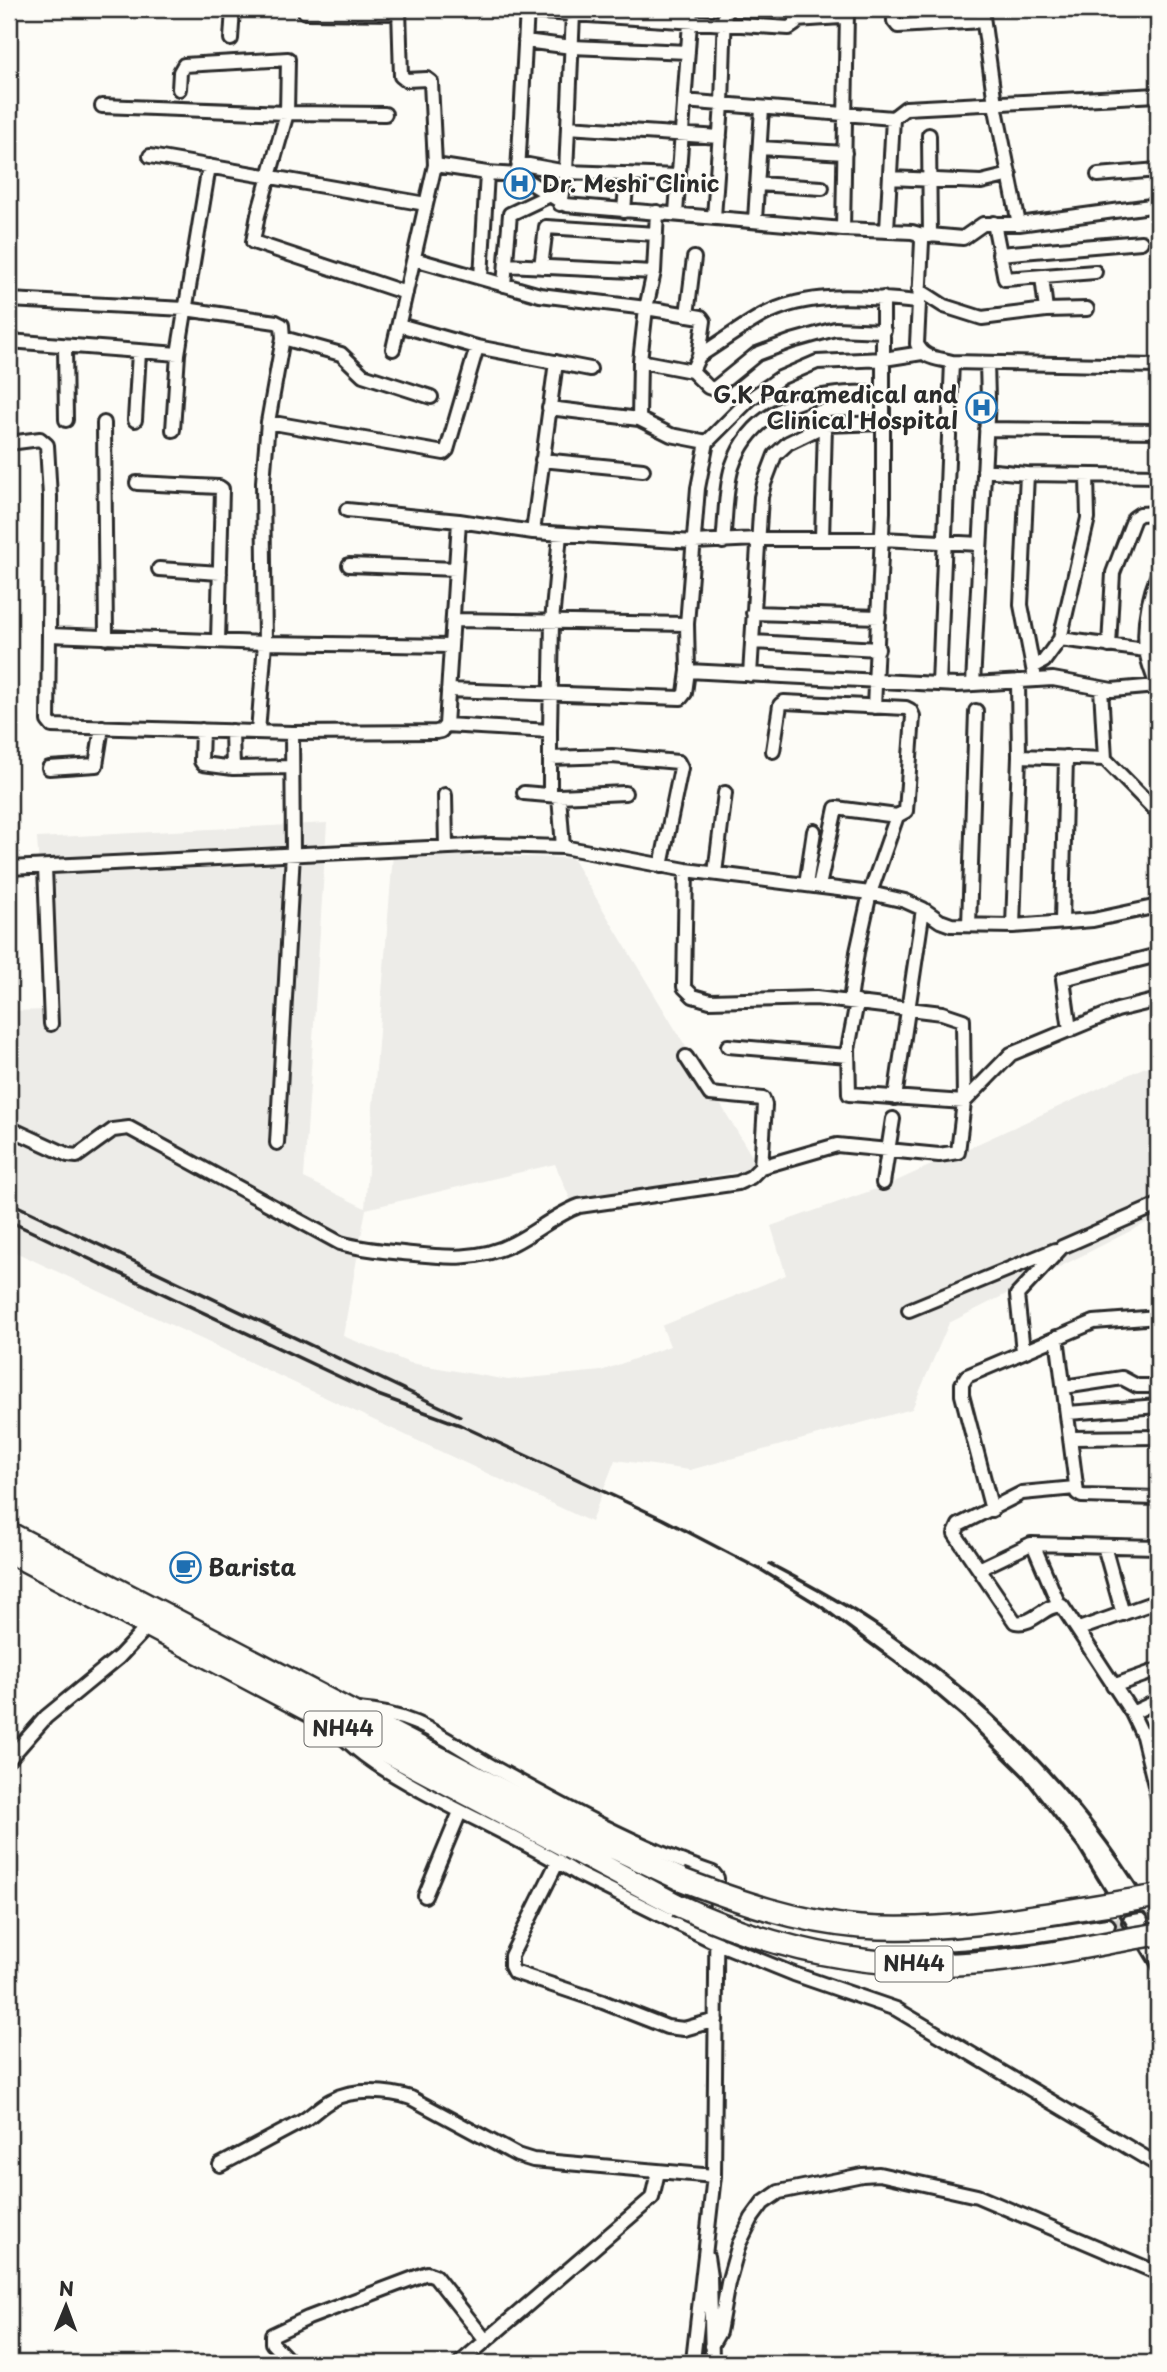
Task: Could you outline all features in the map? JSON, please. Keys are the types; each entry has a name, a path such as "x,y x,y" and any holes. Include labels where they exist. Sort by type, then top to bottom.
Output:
{"highway":[{"name":"NH44","path":"9,1534 677,1905 737,1931 803,1951 880,1963 959,1964 1158,1934"},
{"name":"NH44","path":"9,1552 148,1626 594,1839 721,1895 819,1921 899,1928 998,1922 1158,1896"}],"street":[{"path":"231,39 233,9"},
{"path":"894,9 894,21 898,26 982,15 995,104 1019,224"},
{"path":"847,11 841,17 796,14 793,27 789,28 725,15 573,14 527,10 519,169 560,204 963,238 980,225 1019,224 1158,205"},
{"path":"305,12 399,11 401,76 404,79 427,79 431,82 435,165 393,349"},
{"path":"843,229 847,11"},
{"path":"560,204 566,172 573,14"},
{"path":"676,213 691,15"},
{"path":"714,217 725,15"},
{"path":"525,41 572,47 688,52"},
{"path":"180,89 180,72 184,65 230,64 285,58 289,61 287,113 253,237 254,244 406,293"},
{"path":"684,101 893,118 906,108 1158,94"},
{"path":"103,106 385,114"},
{"path":"755,220 762,108"},
{"path":"887,230 893,118"},
{"path":"568,127 720,137"},
{"path":"922,353 918,344 918,296 930,180 929,135"},
{"path":"760,148 845,153"},
{"path":"150,156 426,204"},
{"path":"435,165 486,173 519,169 678,176"},
{"path":"173,430 178,354 209,166"},
{"path":"1098,175 1158,170"},
{"path":"481,278 486,173"},
{"path":"624,211 627,174"},
{"path":"890,178 981,183 1010,175"},
{"path":"757,184 822,188"},
{"path":"505,285 510,214 548,196"},
{"path":"639,419 640,361 646,308 654,272 657,212"},
{"path":"994,223 1005,279 1095,272"},
{"path":"541,267 546,227 656,234"},
{"path":"999,254 1141,242"},
{"path":"687,314 694,258"},
{"path":"414,259 540,296 701,317 704,321 699,356 692,370"},
{"path":"506,265 654,272"},
{"path":"1042,277 1046,310"},
{"path":"699,356 763,315 824,298 918,296 982,318 1046,310 1087,309"},
{"path":"874,707 882,539 883,298"},
{"path":"9,300 185,309 282,325 283,338 268,422 263,482 265,643 258,732"},
{"path":"399,325 477,347 590,369"},
{"path":"640,361 692,370 708,387 714,389 757,354 792,341 835,329 884,331"},
{"path":"283,338 341,354 363,375 431,397"},
{"path":"9,341 178,354"},
{"path":"65,346 66,420"},
{"path":"268,422 444,453 477,347"},
{"path":"135,420 139,352"},
{"path":"448,690 681,698 685,693 688,671 687,624 698,488 707,442 750,398 780,378 830,359 884,359 922,353 952,362 1158,366"},
{"path":"533,532 556,362"},
{"path":"939,684 952,362"},
{"path":"973,684 987,363"},
{"path":"723,542 731,469 748,437 772,415 803,400 847,391 884,393"},
{"path":"549,408 639,419 671,435 707,442"},
{"path":"104,423 106,638"},
{"path":"750,675 757,539 764,484 775,455 788,443 825,425 884,423"},
{"path":"822,539 825,425"},
{"path":"986,429 1158,431"},
{"path":"9,443 40,439 47,445 50,497 49,723 52,726 292,733 441,731 446,725 459,521"},
{"path":"542,460 643,470"},
{"path":"984,470 1027,474 1158,476"},
{"path":"1027,474 1021,606 1034,674"},
{"path":"688,671 939,684 1018,681 1034,674 1060,639 1088,518 1087,475"},
{"path":"137,482 221,488 218,641"},
{"path":"347,510 459,521 533,532 694,542 882,539 981,544"},
{"path":"1109,646 1113,573 1134,518 1140,514 1158,513"},
{"path":"561,534 552,622 550,758 563,848"},
{"path":"349,565 456,569"},
{"path":"159,569 220,573"},
{"path":"1034,674 1112,690 1158,686 1146,650 1147,612 1158,574"},
{"path":"753,613 879,617"},
{"path":"453,620 687,624"},
{"path":"49,635 451,646"},
{"path":"1060,639 1146,650"},
{"path":"752,642 878,649"},
{"path":"1013,926 1019,756 1018,681"},
{"path":"1101,688 1105,759 1158,813"},
{"path":"773,751 780,705 784,702 911,710 913,716 906,811 897,816 836,808 820,886"},
{"path":"970,925 975,710"},
{"path":"446,725 550,731"},
{"path":"49,768 96,765 102,727"},
{"path":"202,730 202,764 233,768 292,767"},
{"path":"232,731 233,768"},
{"path":"277,1143 293,853 292,733"},
{"path":"550,758 612,756 678,762 681,768 662,866"},
{"path":"1019,756 1105,759"},
{"path":"1062,921 1066,757"},
{"path":"524,793 555,796 625,793"},
{"path":"715,873 725,793"},
{"path":"445,795 446,847"},
{"path":"897,816 870,893 857,953 848,1056 849,1094 964,1102 1011,1054 1117,1010 1158,1000"},
{"path":"806,885 814,831"},
{"path":"9,868 491,845 563,848 686,870 870,893 905,901 945,923 1013,926 1093,920 1158,906"},
{"path":"45,867 51,1024"},
{"path":"9,1128 76,1157 113,1130 129,1128 340,1243 366,1250 448,1258 465,1258 514,1244 556,1217 579,1206 738,1183 751,1177 761,1167 828,1146 939,1155 958,1152 964,1102 962,1020 943,1013 853,1001 816,998 710,1001 688,993 684,987 686,870"},
{"path":"895,1098 923,909"},
{"path":"1070,1030 1063,983 1065,977 1158,955"},
{"path":"728,1046 848,1056"},
{"path":"686,1057 710,1094 763,1099 761,1167"},
{"path":"883,1183 892,1119"},
{"path":"909,1310 1158,1205"},
{"path":"1023,1351 1017,1295 1062,1247"},
{"path":"992,1510 962,1395 962,1384 967,1376 1098,1321 1158,1317"},
{"path":"1057,1337 1077,1493 1082,1496 1158,1499"},
{"path":"1064,1387 1122,1378 1137,1386 1158,1386"},
{"path":"1068,1413 1158,1406"},
{"path":"1071,1438 1158,1437"},
{"path":"1059,1605 1030,1622 1015,1622 957,1538 955,1531 958,1525 1022,1493 1075,1488"},
{"path":"979,1569 1033,1544 1158,1547"},
{"path":"1033,1544 1059,1605 1079,1629 1132,1713 1143,1736 1158,1798"},
{"path":"1104,1546 1123,1614"},
{"path":"1079,1629 1158,1601"},
{"path":"9,1759 46,1717 119,1657 148,1626"},
{"path":"1113,1686 1158,1671"},
{"path":"1132,1713 1158,1701"},
{"path":"692,2362 701,2274 707,2255 714,2176 717,1943 719,1881 713,1873 648,1847 492,1766 432,1729 387,1712 335,1714 349,1744 392,1774 460,1812 717,1943 896,2010 1158,2165"},
{"path":"1143,1736 1158,1730"},
{"path":"425,1896 460,1812"},
{"path":"558,1861 511,1956 514,1972 667,2027 692,2028 716,2020"},
{"path":"718,1911 820,1939 876,1943 930,1944 1021,1938 1108,1925"},
{"path":"219,2165 311,2116 331,2100 375,2092 394,2092 411,2098 517,2155 533,2160 714,2176"},
{"path":"460,2363 652,2198 658,2172"},
{"path":"713,2356 739,2244 752,2218 764,2203 779,2192 862,2175 889,2176 977,2196 1158,2273"},
{"path":"707,2255 713,2356"},
{"path":"291,2363 272,2343 272,2335 308,2318 427,2273 435,2276 486,2341"},
{"path":"692,2362 700,2357 713,2356"}],"shaded area":[{"path":"327,823 304,1178 365,1208 393,854 572,858 759,1168 571,1201 555,1164 366,1209 343,1336 410,1363 508,1380 601,1371 670,1346 662,1326 786,1275 771,1226 890,1184 1158,1063 1158,1217 949,1323 912,1409 690,1470 615,1460 591,1522 9,1249 9,1011 48,1010 37,838"}],"tunnel":[{"path":"1141,1920 1158,1917"},
{"path":"1108,1925 1129,1922"}],"railway":[{"path":"9,1202 460,1416"},
{"path":"9,1221 378,1395 460,1425 663,1519 763,1571 820,1606 921,1681 962,1716 1023,1776 1079,1848 1158,1977"},
{"path":"770,1564 834,1599 915,1651 995,1718 1068,1793 1101,1834 1158,1921"}],"place":[{"name":"Dr. Meshi Clinic","path":"519,184"},
{"name":"G.K Paramedical and Clinical Hospital","path":"981,408"},
{"name":"Barista","path":"185,1568"}]}
